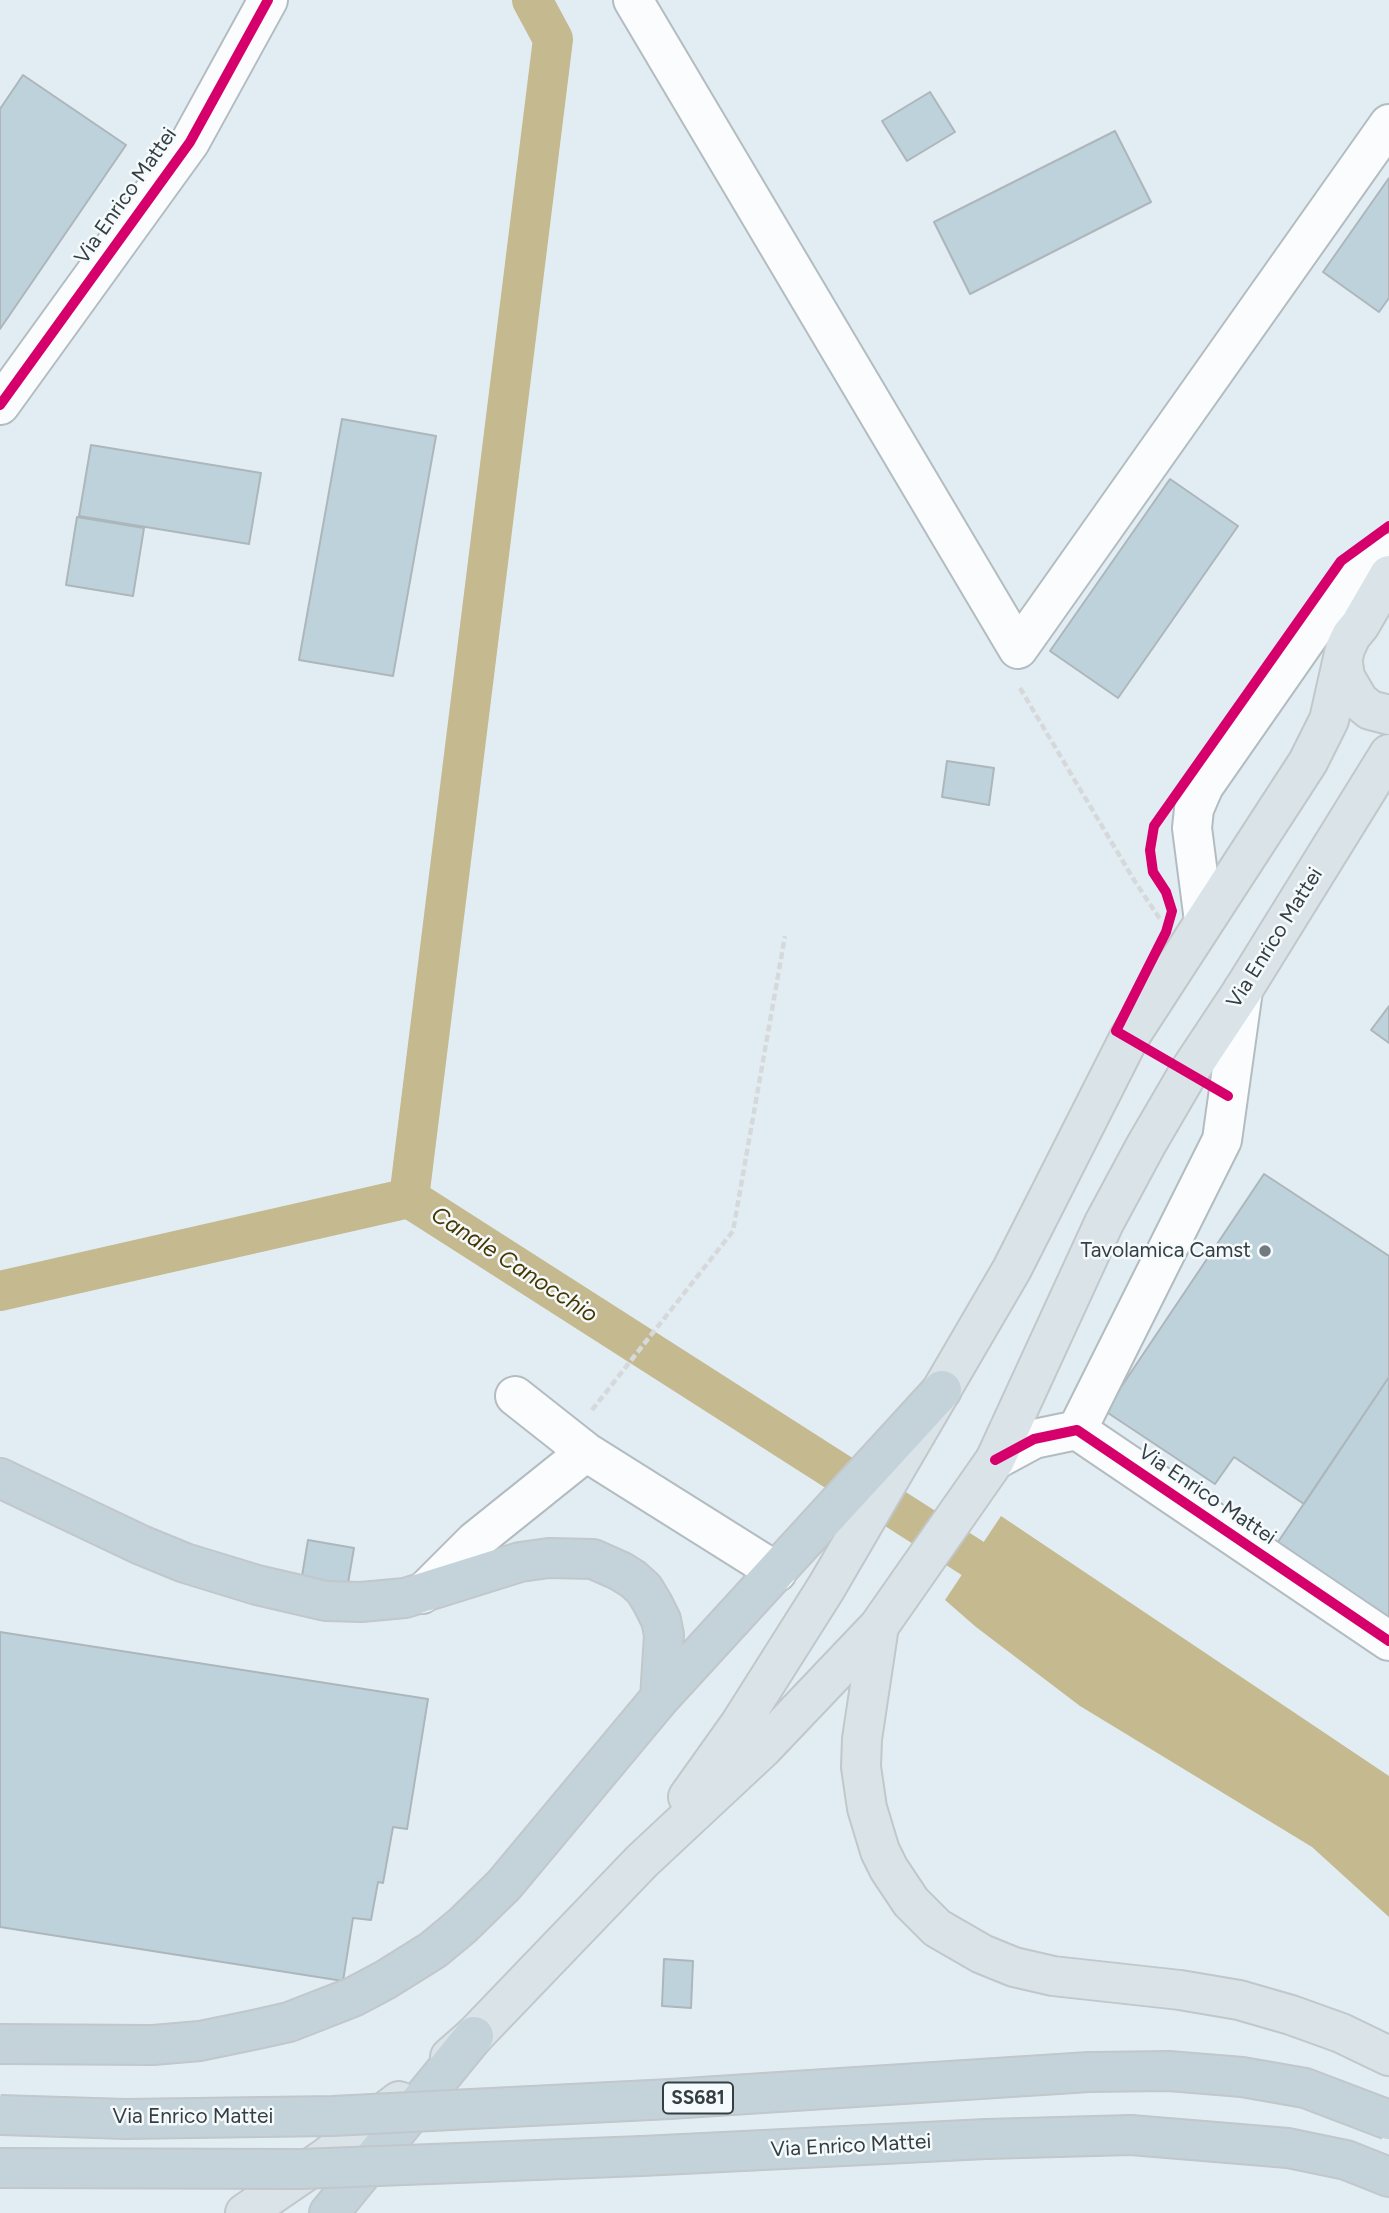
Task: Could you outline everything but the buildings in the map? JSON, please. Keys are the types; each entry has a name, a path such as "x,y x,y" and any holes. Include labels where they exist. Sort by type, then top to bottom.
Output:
{"highway":[{"path":"0,2044 138,2046 200,2040 289,2022 353,1997 410,1965 462,1926 517,1870 660,1698 942,1390"},
{"path":"0,1478 185,1563 268,1588 326,1601 347,1602 422,1594 527,1560 593,1559 627,1575 644,1589 661,1620 663,1650 660,1698"},
{"path":"330,2213 474,2036"},
{"name":"Via Enrico Mattei","path":"0,2115 126,2119 332,2116 670,2099 1089,2072 1169,2071 1242,2077 1305,2088 1389,2120"},
{"name":"Via Enrico Mattei","path":"0,2168 352,2168 1131,2134 1288,2148 1346,2160 1389,2176"}],"main road":[{"name":"Via Enrico Mattei","path":"642,1861 740,1724 826,1588 1012,1269 1188,916 1308,762 1329,720 1351,636 1374,618 1389,575"},
{"path":"1343,663 1345,677 1359,701 1370,710 1389,715"},
{"name":"Via Enrico Mattei","path":"245,2213 383,2115 474,2036 642,1861 763,1748 879,1626 995,1460 1104,1223 1188,1073 1243,990 1389,754"},
{"path":"879,1626 865,1713 861,1767 867,1808 880,1851 899,1886 937,1928 965,1946 997,1961 1053,1976 1238,2000 1319,2025 1389,2056"}],"street":[{"name":"Via Enrico Mattei","path":"0,405 190,142 268,0"},
{"path":"634,0 1018,649 1389,124"},
{"path":"1188,916 1194,808 1204,786 1349,578 1389,553"},
{"path":"1077,1430 1222,1140 1243,990"},
{"path":"515,1396 586,1452 782,1566"},
{"name":"Via Enrico Mattei","path":"995,1460 1034,1439 1077,1430 1389,1641"},
{"path":"422,1594 475,1541 586,1452"}],"path":[{"path":"1166,932 1188,916"},
{"path":"596,1405 733,1231 785,936"}],"shaded area":[{"path":"1001,1516 1389,1776 1389,1917 1312,1847 1080,1706 945,1600"}],"waterway":[{"path":"409,1198 553,39 532,0"},
{"name":"Canale Canocchio","path":"0,1291 409,1198 972,1558"}],"cycle path":[{"path":"0,405 190,142 268,0"},
{"path":"1228,1096 1116,1031 1166,932 1172,911 1166,892 1153,872 1150,850 1154,826 1341,561 1389,526"},
{"path":"995,1460 1034,1439 1077,1430 1389,1641"}],"place":[{"name":"Tavolamica Camst","path":"1265,1251"}]}
